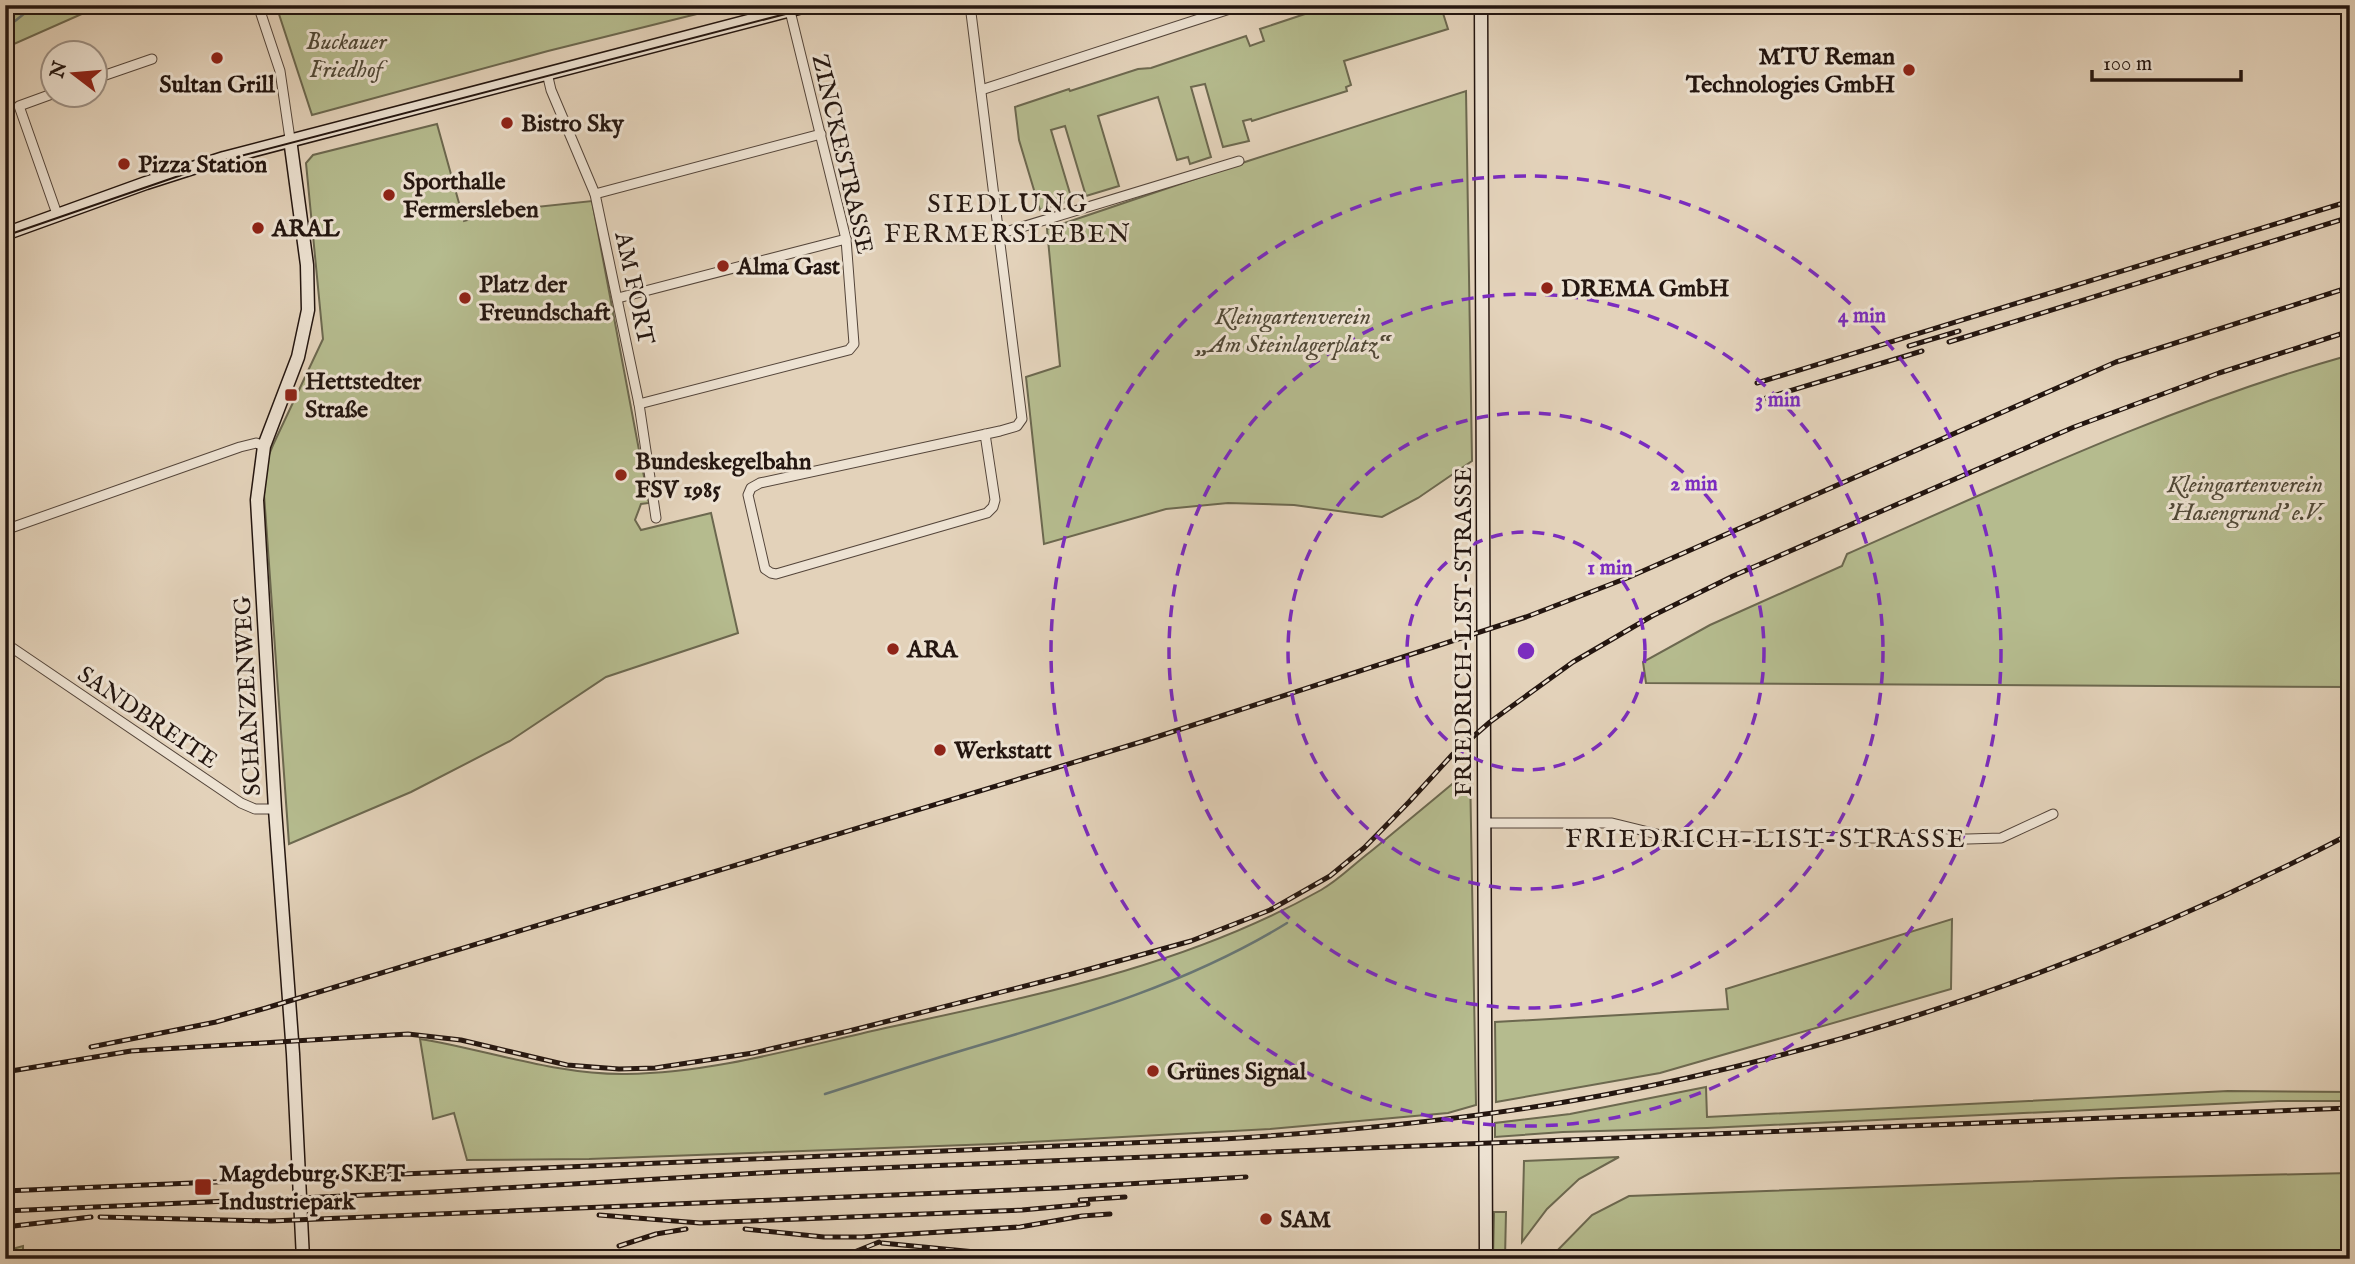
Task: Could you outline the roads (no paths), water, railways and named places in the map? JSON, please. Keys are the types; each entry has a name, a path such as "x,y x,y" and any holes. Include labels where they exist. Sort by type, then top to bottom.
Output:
{"main road":[{"path":"5,234 180,172 290,139 810,5"},
{"name":"FRIEDRICH-LIST-STRASSE","path":"1481,5 1486,1259"},
{"name":"SCHANZENWEG","path":"290,139 307,265 308,310 298,357 264,446 258,478 257,511 293,1054 303,1259"}],"street":[{"path":"258,5 280,71 290,139"},
{"path":"970,5 1022,419 1017,426 1000,431 985,434 760,483 751,488 748,495 765,569 776,574 987,513 995,500 985,434"},
{"path":"981,90 1242,5"},
{"name":"ZINCKESTRASSE","path":"639,404 849,351 854,344 846,239 790,11"},
{"path":"108,74 152,59"},
{"name":"AM FORT","path":"547,73 551,90 595,194 639,404 656,518"},
{"path":"38,99 19,106 57,214"},
{"path":"595,194 821,134"},
{"path":"999,234 1239,160"},
{"path":"618,298 846,239"},
{"path":"5,530 240,447 256,443 264,446"},
{"name":"SANDBREITE","path":"5,643 232,798 255,809 275,808"},
{"path":"1485,823 1612,823 1665,836 1980,839 2001,838 2053,814"}],"water":[{"path":"713,1250 737,1259 680,1259"}],"waterway":[{"path":"5,29 35,5"},
{"path":"825,1094 1136,995 1213,963 1287,923"}],"tram line":[{"path":"5,236 225,160 820,5"}],"railway":[{"path":"1757,383 2350,201"},
{"path":"1949,342 2350,217"},
{"path":"91,1047 216,1022 266,1008 1144,741 1526,617 1627,578 2116,362 2350,287"},
{"path":"1909,346 1959,331"},
{"path":"5,1072 131,1051 408,1034 461,1040 567,1065 619,1069 655,1068 753,1053 849,1031 1191,941 1270,910 1330,876 1364,848 1452,755 1490,722 1573,662 1652,616 1733,576 2074,427 2219,373 2350,331"},
{"path":"1766,398 1922,351"},
{"path":"5,1191 1223,1139 1365,1128 1506,1111 1697,1076 1890,1024 2078,958 2260,879 2350,834"},
{"path":"5,1211 433,1192 779,1172 2350,1108"},
{"path":"100,1217 271,1221 1058,1188 1246,1177"},
{"path":"1080,1200 1125,1197"},
{"path":"599,1215 700,1223 1022,1210 1088,1204"},
{"path":"745,1229 824,1237 862,1237 1020,1227 1110,1214"},
{"path":"5,1227 91,1217"},
{"path":"619,1246 656,1234 686,1229"},
{"path":"837,1259 879,1242"},
{"path":"882,1243 996,1254 1018,1259"}],"place":[{"name":"Sultan Grill","path":"217,58"},
{"name":"MTU Reman Technologies GmbH","path":"1909,70"},
{"name":"Bistro Sky","path":"507,123"},
{"name":"Pizza Station","path":"124,164"},
{"name":"Sporthalle Fermersleben","path":"389,195"},
{"name":"ARAL","path":"258,228"},
{"name":"Alma Gast","path":"723,266"},
{"name":"DREMA GmbH","path":"1547,288"},
{"name":"Platz der Freundschaft","path":"465,298"},
{"name":"Hettstedter Straße","path":"291,395"},
{"name":"Bundeskegelbahn FSV 1985","path":"621,475"},
{"name":"ARA","path":"893,649"},
{"name":"Werkstatt","path":"940,750"},
{"name":"Grünes Signal","path":"1153,1071"},
{"name":"Magdeburg SKET Industriepark","path":"203,1187"},
{"name":"SAM","path":"1266,1219"}],"district":[{"name":"SIEDLUNG FERMERSLEBEN","path":"1008,218"},
{"name":"FRIEDRICH-LIST-STRASSE","path":"1766,838"}],"park label":[{"name":"Buckauer Friedhof","path":"346,55"},
{"name":"Kleingartenverein „Am Steinlagerplatz“","path":"1293,330"},
{"name":"Kleingartenverein 'Hasengrund' e.V.","path":"2245,498"}]}
